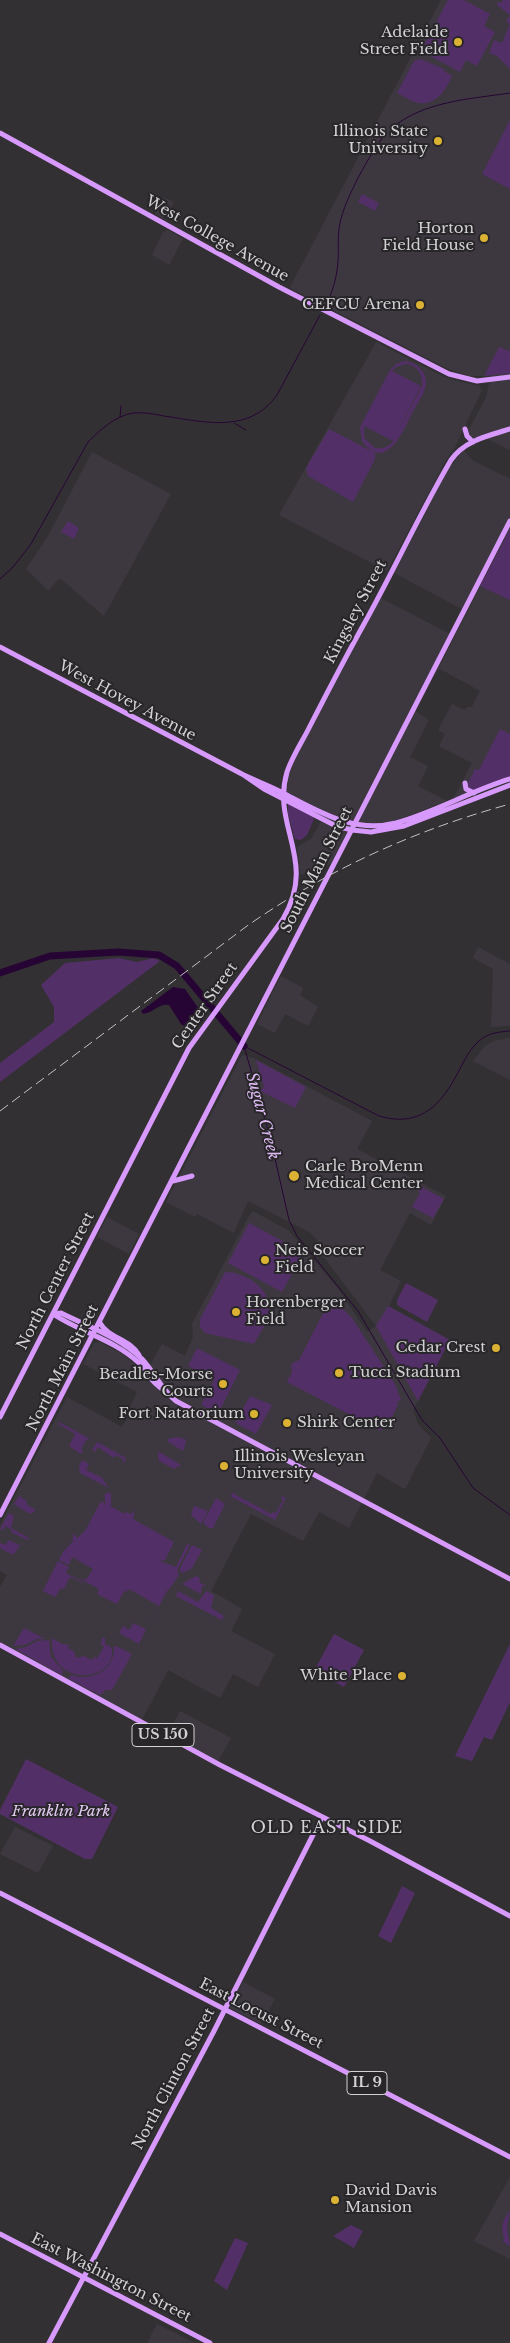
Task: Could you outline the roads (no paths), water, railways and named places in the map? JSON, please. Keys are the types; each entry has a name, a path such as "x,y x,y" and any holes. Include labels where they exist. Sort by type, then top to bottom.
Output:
{"main road":[{"name":"West College Avenue","path":"0,133 279,287 449,374 478,381 510,377"},
{"path":"465,429 467,436 473,442"},
{"name":"Kingsley Street","path":"293,844 283,796 285,782 288,771 319,707 455,454 473,442 510,429"},
{"name":"South Main Street","path":"147,1231 510,521"},
{"name":"West Hovey Avenue","path":"0,647 244,775 273,788 283,796"},
{"name":"West Hovey Avenue","path":"244,775 249,780 283,796 330,823 353,828"},
{"path":"353,828 395,823 510,779"},
{"path":"273,788 285,782"},
{"path":"465,783 466,789 474,793"},
{"path":"353,828 364,831 381,831 404,826 510,785"},
{"path":"361,813 362,820 371,826"},
{"path":"348,839 364,831"},
{"name":"Center Street","path":"106,1209 184,1057 209,1018 283,919 290,906 297,874 293,844"},
{"path":"172,1181 192,1176"},
{"name":"North Center Street","path":"0,1417 106,1209"},
{"name":"North Main Street","path":"0,1515 147,1231"},
{"path":"53,1314 61,1313 140,1358"},
{"path":"100,1323 103,1330 131,1345 166,1391 186,1406 510,1579"},
{"path":"95,1333 126,1353 138,1363 160,1389 166,1391"},
{"name":"US 150","path":"0,1646 220,1765 322,1817"},
{"path":"322,1817 510,1916"},
{"name":"North Clinton Street","path":"50,2343 225,2010 322,1817"},
{"name":"East Locust Street","path":"0,1893 510,2157"},
{"name":"East Washington Street","path":"0,2234 210,2343"}],"waterway":[{"path":"391,129 417,112 432,107 510,93"},
{"path":"326,305 337,273 340,223 347,201 372,153 385,134"},
{"path":"0,579 13,567 31,544 88,442 103,428 114,420 133,413 148,413 210,422 240,420 253,416 266,407 277,395 320,315"},
{"path":"120,417 121,406"},
{"path":"234,423 246,430"},
{"name":"Sugar Creek","path":"0,973 50,956 118,952 159,955 177,966 244,1046"},
{"path":"244,1046 379,1116 404,1119 424,1113 441,1099 465,1059 481,1039 493,1034 510,1031"},
{"name":"Sugar Creek","path":"244,1046 271,1141 289,1220 297,1236 358,1311 422,1420 440,1438 473,1488 510,1515"}],"railway":[{"path":"0,1111 247,926 308,887 406,839 475,814 510,804"}],"place":[{"name":"Adelaide Street Field","path":"458,42"},
{"name":"Illinois State University","path":"438,141"},
{"name":"Horton Field House","path":"484,238"},
{"name":"CEFCU Arena","path":"420,305"},
{"name":"Carle BroMenn Medical Center","path":"294,1176"},
{"name":"Neis Soccer Field","path":"265,1260"},
{"name":"Horenberger Field","path":"236,1312"},
{"name":"Cedar Crest","path":"496,1348"},
{"name":"Tucci Stadium","path":"339,1373"},
{"name":"Beadles-Morse Courts","path":"223,1384"},
{"name":"Fort Natatorium","path":"254,1414"},
{"name":"Shirk Center","path":"287,1423"},
{"name":"Illinois Wesleyan University","path":"224,1466"},
{"name":"White Place","path":"402,1676"},
{"name":"David Davis Mansion","path":"335,2200"}],"district":[{"name":"OLD EAST SIDE","path":"327,1828"}],"park label":[{"name":"Franklin Park","path":"61,1812"}]}
